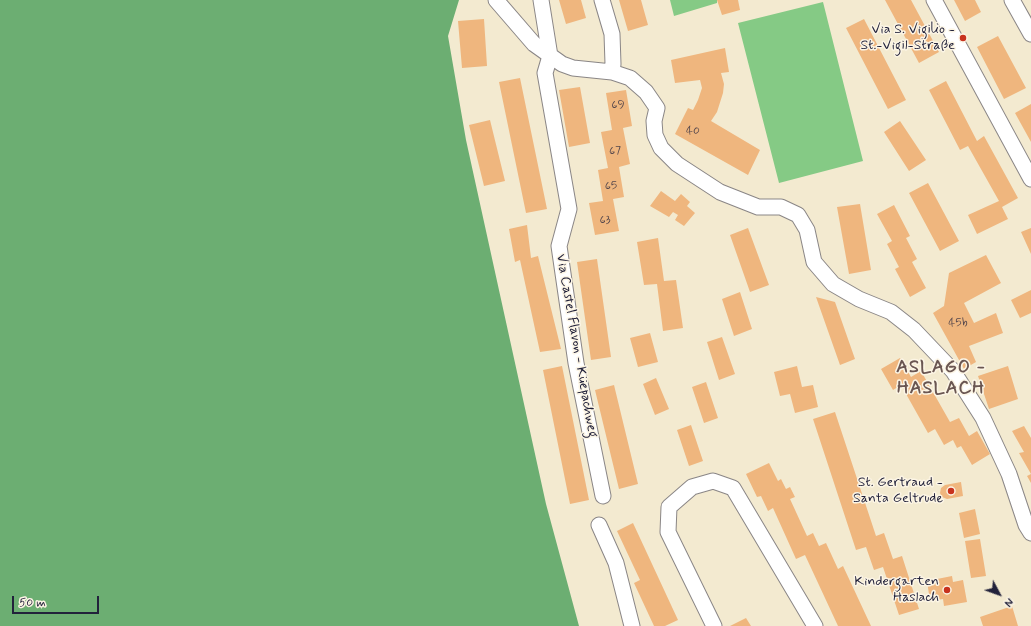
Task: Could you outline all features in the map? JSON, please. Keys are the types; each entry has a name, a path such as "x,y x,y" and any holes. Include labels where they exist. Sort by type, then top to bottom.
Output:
{"street":[{"path":"496,0 534,44 562,64 573,68 612,72 630,78 646,92 656,108 654,121 655,136 661,148 676,164 720,192 758,206 781,207 798,215 806,230 814,262 833,284 860,299 891,312 914,330 953,372 982,418 1009,474 1026,525 1031,533"},
{"path":"541,0 550,56"},
{"path":"602,0 612,34 614,64 612,72"},
{"path":"934,0 1031,179"},
{"path":"1012,0 1031,34"},
{"name":"Via Castel Flavon - Küepachweg","path":"550,56 545,73 569,209 559,246 576,363 603,496"},
{"path":"714,626 668,532 669,507 692,487 713,481 733,488 815,626"},
{"path":"599,524 616,563 632,626"}],"green space":[{"path":"0,0 459,0 448,36 466,140 546,504 579,626 0,626"},
{"path":"670,0 717,0 717,3 674,16"},
{"path":"823,2 863,161 779,183 738,23"}],"building":[{"path":"559,0 581,0 586,18 566,24"},
{"path":"619,0 641,0 648,25 628,31"},
{"path":"717,0 738,0 740,10 722,15"},
{"path":"885,0 911,0 939,52 919,63"},
{"path":"954,0 975,0 981,12 965,21"},
{"path":"484,19 487,66 462,68 458,21"},
{"path":"864,19 906,100 888,109 846,28"},
{"path":"998,36 1026,88 1004,99 977,47"},
{"path":"725,48 729,72 721,73 724,84 723,93 717,112 711,121 760,150 748,175 675,134 688,108 693,110 702,88 700,80 675,83 671,60"},
{"path":"520,78 547,209 526,213 499,82"},
{"path":"946,81 977,141 984,136 1018,198 1002,207 1008,219 977,234 968,215 999,201 968,146 960,150 929,90"},
{"path":"580,87 590,143 569,147 559,90"},
{"path":"626,90 632,126 623,128 630,164 619,167 624,197 613,199 619,231 595,235 589,203 603,201 598,170 608,168 601,132 612,130 606,93"},
{"path":"1031,104 1031,142 1015,113"},
{"path":"490,120 505,181 484,186 469,125"},
{"path":"900,121 926,160 909,171 884,132"},
{"path":"928,183 959,241 940,251 909,193"},
{"path":"661,191 675,201 681,194 690,202 687,206 695,213 684,226 675,220 678,215 673,212 669,217 650,206"},
{"path":"860,204 871,270 849,274 837,207"},
{"path":"894,205 910,236 906,238 917,259 912,262 926,288 910,297 895,269 899,267 887,244 892,241 877,214"},
{"path":"527,225 531,258 538,256 561,349 540,352 520,260 515,262 509,229"},
{"path":"748,228 769,285 750,292 730,235"},
{"path":"1031,228 1031,254 1021,232"},
{"path":"658,238 664,281 676,280 683,328 663,331 657,284 644,285 637,242"},
{"path":"986,255 1001,283 964,303 974,323 996,313 1003,333 969,346 976,362 964,369 933,313 944,306 949,273"},
{"path":"597,259 611,357 591,360 577,262"},
{"path":"1031,290 1031,313 1020,318 1011,300"},
{"path":"740,292 752,329 734,336 722,299"},
{"path":"816,297 835,302 855,359 840,365"},
{"path":"650,333 658,362 638,367 630,338"},
{"path":"722,337 735,374 719,380 707,342"},
{"path":"900,358 911,377 921,371 950,422 959,418 969,436 977,431 990,454 972,465 961,446 957,448 953,440 944,445 935,429 928,433 901,385 893,390 881,369"},
{"path":"562,366 589,500 570,504 543,370"},
{"path":"797,366 802,387 813,385 818,407 795,413 790,394 780,396 774,372"},
{"path":"1008,366 1018,399 989,409 978,376"},
{"path":"656,378 669,409 655,415 643,384"},
{"path":"706,382 718,418 704,423 692,387"},
{"path":"614,385 638,484 619,489 595,390"},
{"path":"835,412 876,536 884,533 893,559 902,556 919,609 899,615 883,567 874,570 866,547 856,550 813,419"},
{"path":"691,425 703,461 689,466 677,430"},
{"path":"1024,426 1031,438 1031,474 1019,453 1024,452 1012,431"},
{"path":"769,463 778,481 781,479 786,489 790,487 795,497 790,499 807,536 813,533 819,546 826,543 838,569 843,566 871,626 838,626 805,555 796,559 773,508 768,511 761,496 757,497 746,474"},
{"path":"1031,474 1031,483 1027,476"},
{"name":"St. Gertraud - Santa Geltrude","path":"961,482 963,496 947,499 942,497 940,493 941,488 945,485"},
{"path":"975,509 980,534 964,538 959,513"},
{"path":"633,523 678,620 665,626 654,626 634,583 640,580 617,531"},
{"path":"980,539 986,576 971,578 965,541"},
{"name":"Kindergarten Haslach","path":"952,576 953,582 963,580 967,602 944,606 943,599 930,601 927,581"},
{"path":"1012,606 1018,626 983,626 980,617"},
{"path":"746,618 751,626 730,626"}],"place":[{"name":"Via S. Vigilio - St.-Vigil-Straße","path":"963,38"},
{"name":"St. Gertraud - Santa Geltrude","path":"951,491"},
{"name":"Kindergarten Haslach","path":"947,590"}],"district":[{"name":"ASLAGO - HASLACH","path":"941,378"}]}
